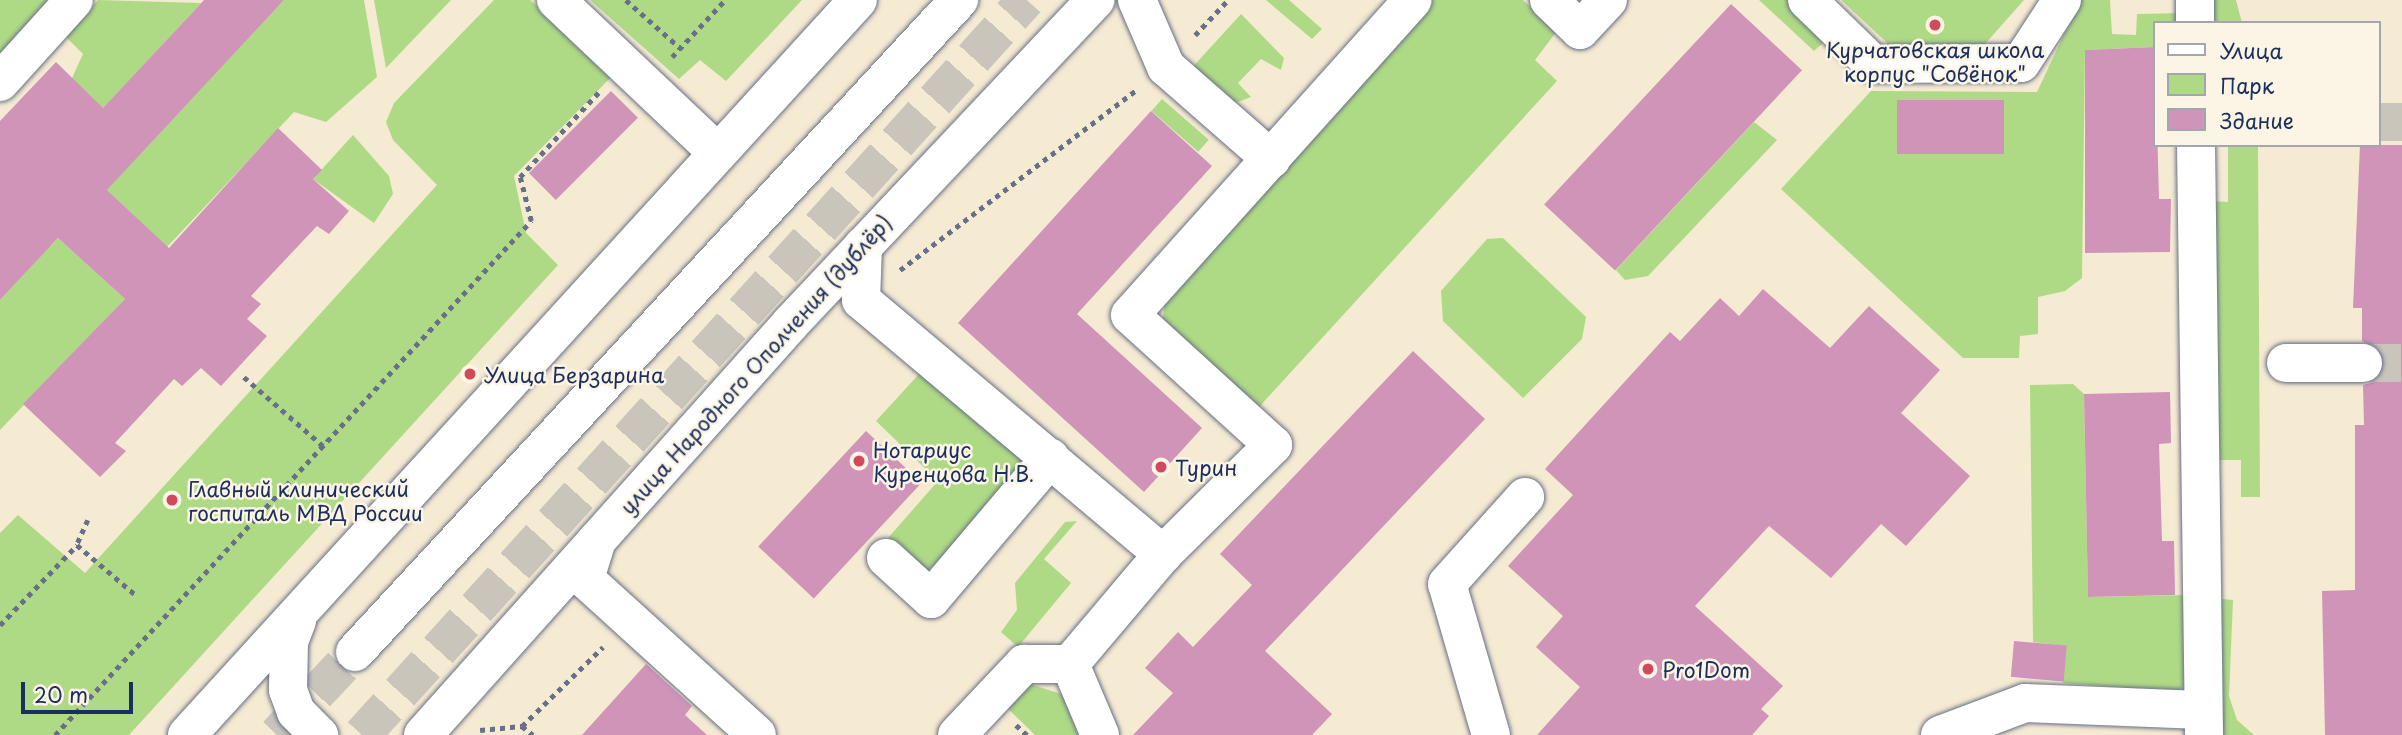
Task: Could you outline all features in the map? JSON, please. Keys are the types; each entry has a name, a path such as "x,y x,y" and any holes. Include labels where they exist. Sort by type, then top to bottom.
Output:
{"street":[{"path":"0,82 74,0"},
{"path":"556,0 717,152"},
{"path":"187,735 298,619 717,152 858,0"},
{"path":"355,653 959,0"},
{"name":"улица Народного Ополчения (дублёр)","path":"423,732 863,246 1095,0"},
{"path":"1137,0 1166,67 1271,159"},
{"path":"957,735 1024,664 1070,664 1163,554 1273,445 1130,315 1413,0"},
{"path":"1549,0 1580,30 1608,0"},
{"path":"1807,0 1872,64 2021,63 2062,0"},
{"path":"2195,0 2195,21"},
{"path":"1940,735 2025,703 2203,723 2196,147"},
{"path":"863,246 861,300 1163,554"},
{"path":"2286,363 2363,363"},
{"path":"886,558 931,599 1050,458"},
{"path":"1491,735 1447,584 1525,497"},
{"path":"598,537 584,579 757,735"},
{"path":"298,619 289,642 288,690 296,712 319,735"},
{"path":"1070,664 1100,735"}],"path":[{"path":"626,0 680,48"},
{"path":"55,735 531,221 520,177 637,74 680,48 725,0"},
{"path":"244,377 323,446"},
{"path":"0,625 77,545 88,520"},
{"path":"77,545 137,596"},
{"path":"470,735 522,726 629,622"},
{"path":"522,726 533,735"}],"green space":[{"path":"0,0 48,0 0,61"},
{"path":"98,0 201,3 96,116 72,78 83,54 65,36"},
{"path":"284,0 364,0 377,77 326,122 294,112 167,247 106,189"},
{"path":"374,0 451,0 386,68"},
{"path":"494,0 530,0 615,73 514,176 526,233 558,265 129,735 0,735 0,533 18,515 85,573 437,185 393,140 386,122 394,103"},
{"path":"590,0 802,0 726,81 700,60 679,79"},
{"path":"1266,0 1289,0 1322,29 1312,39"},
{"path":"1426,0 1523,0 1557,31 1535,60 1557,81 1259,407 1163,319 1165,292"},
{"path":"1759,0 1797,0 1832,35 1814,51"},
{"name":"Курчатовская школа корпус \"Совёнок\"","path":"1841,0 2024,0 1977,53 1896,51"},
{"path":"2080,0 2110,0 2112,34 2136,35 2137,14 2183,13 2184,21 2154,21 2154,47 2085,50 2082,278 2065,291 2038,297 2038,334 2020,336 2019,358 1963,358 1781,189 1871,91 2037,92"},
{"path":"2207,0 2236,0 2241,21 2207,21"},
{"path":"1241,14 1284,58 1281,70 1261,59 1238,83 1251,97 1230,105 1189,71"},
{"path":"1162,99 1209,140 1198,152 1152,111"},
{"path":"1754,122 1777,140 1648,276 1625,280 1616,270"},
{"path":"353,135 389,176 393,194 374,223 313,179"},
{"path":"2228,147 2258,147 2260,497 2241,497 2241,460 2214,460 2210,201 2228,202"},
{"path":"58,238 125,299 0,430 0,300 38,259 46,241 51,246"},
{"path":"1503,238 1586,317 1582,339 1523,398 1443,321 1441,291 1487,239"},
{"path":"930,362 1037,457 958,551 925,571 888,538 938,481 876,421"},
{"path":"2073,384 2084,394 2088,597 2192,595 2192,676 2178,692 2063,683 2066,646 2033,642 2030,385"},
{"path":"1077,521 1044,559 1071,583 1018,647 1001,632 1017,610 1015,583 1065,522"},
{"path":"2213,598 2233,600 2229,696 2237,720 2254,735 2215,735"},
{"path":"1021,681 1064,695 1084,735 1035,735 1002,703"}],"building":[{"path":"204,0 284,0 107,190 169,248 278,128 322,170 313,179 349,211 329,234 317,226 251,296 261,304 247,319 267,336 221,386 201,368 182,386 174,379 115,443 126,451 100,477 23,404 125,299 58,238 0,300 0,121 56,62 103,108"},
{"path":"1731,4 1802,70 1615,271 1544,204"},
{"path":"2154,47 2154,147 2158,147 2159,199 2171,199 2170,252 2085,253 2085,50"},
{"path":"611,91 638,118 556,200 529,173"},
{"path":"1897,100 2004,100 2004,154 1897,154"},
{"path":"1151,111 1212,166 1077,314 1202,428 1144,492 958,323"},
{"path":"2402,145 2402,735 2325,735 2322,591 2355,590 2355,425 2364,425 2363,385 2374,382 2385,364 2382,352 2362,341 2362,308 2353,308 2360,147"},
{"path":"1763,289 1830,348 1869,306 1940,370 1901,413 1970,476 1906,546 1881,524 1831,578 1769,526 1695,606 1783,686 1761,709 1769,716 1752,735 1537,735 1580,687 1536,647 1563,616 1508,566 1573,495 1545,469 1670,332 1680,341 1720,298 1739,316"},
{"path":"1413,351 1485,419 1265,651 1332,714 1312,735 1133,735 1173,693 1145,668 1178,632 1193,647 1252,585 1220,554"},
{"path":"2170,392 2171,443 2159,444 2162,541 2174,541 2175,595 2088,597 2084,394"},
{"path":"866,431 922,483 814,598 758,547"},
{"path":"2014,641 2067,646 2064,681 2011,677"},
{"path":"646,664 692,706 685,715 707,735 582,735"}],"tunnel":[{"path":"362,735 1026,0"},
{"path":"2381,122 2402,122"},
{"path":"2363,363 2402,363"},
{"path":"277,735 355,652"}],"place":[{"name":"Курчатовская школа корпус \"Совёнок\"","path":"1935,25"},
{"name":"Улица Берзарина","path":"470,374"},
{"name":"Нотариус Куренцова Н.В.","path":"859,461"},
{"name":"Турин","path":"1161,467"},
{"name":"Главный клинический госпиталь МВД России","path":"172,500"},
{"name":"Pro1Dom","path":"1648,669"}]}
